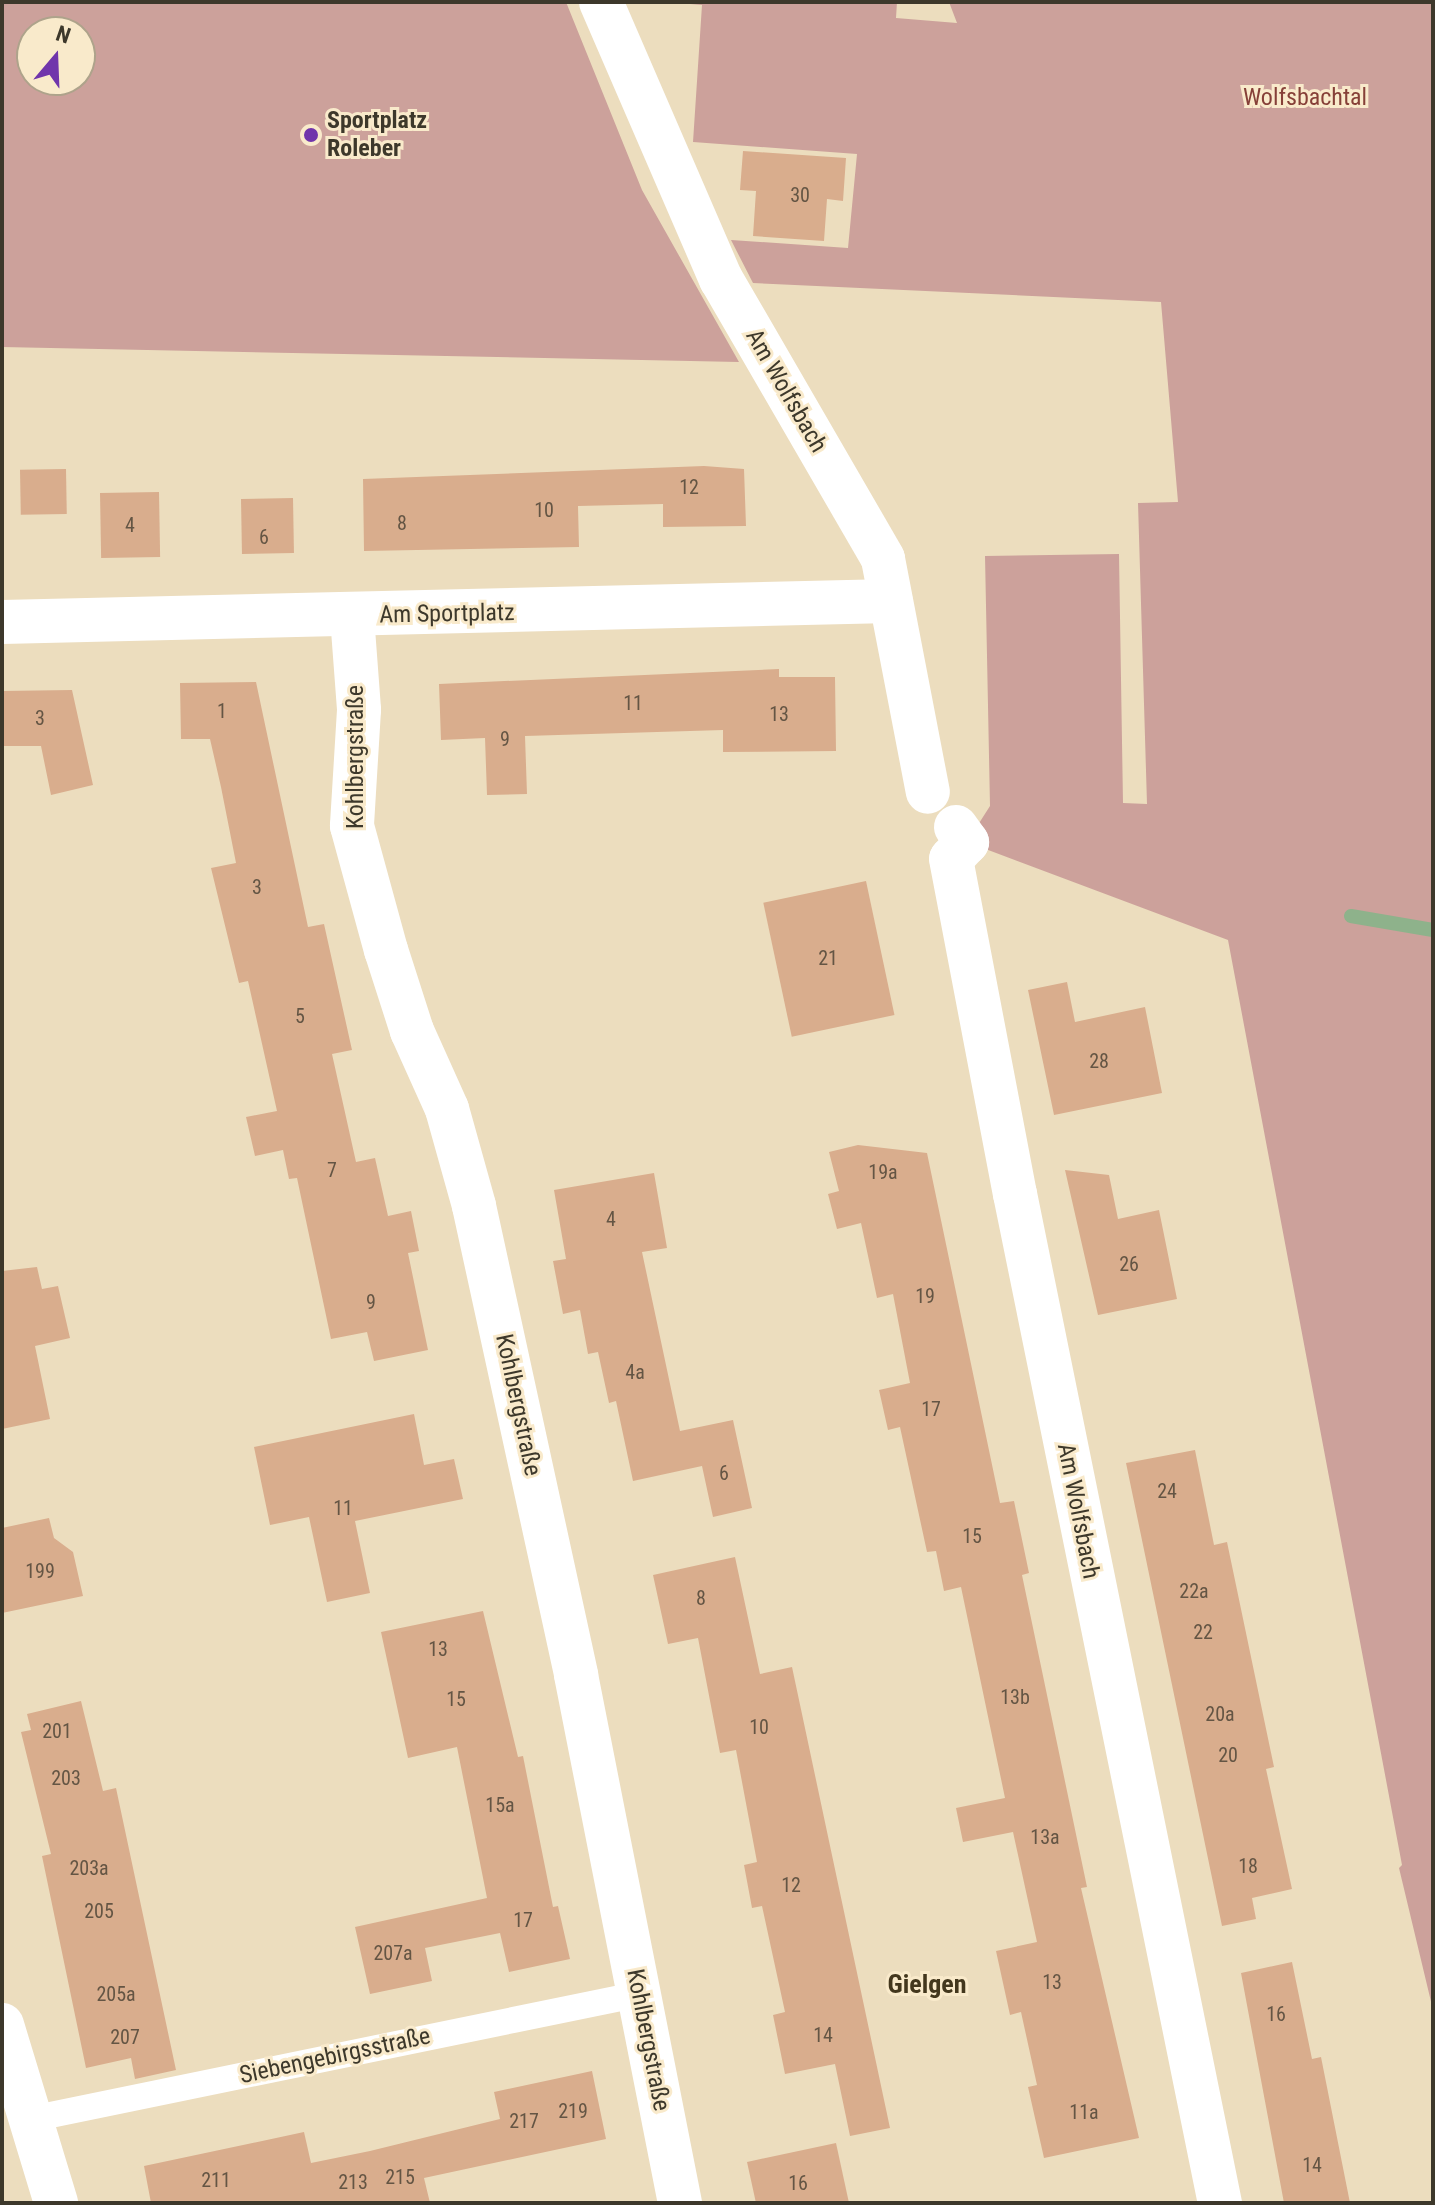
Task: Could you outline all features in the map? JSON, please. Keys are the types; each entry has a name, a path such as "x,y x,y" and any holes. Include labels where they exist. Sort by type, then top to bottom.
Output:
{"street":[{"name":"Am Wolfsbach","path":"601,2 721,279 883,559 928,792"},
{"name":"Am Sportplatz","path":"2,622 891,601"},
{"name":"Kohlbergstraße","path":"352,616 359,710 352,826 391,964 447,1109 474,1206 640,1994 680,2203"},
{"name":"Am Wolfsbach","path":"956,827 967,842 951,859 1012,1179 1220,2203"},
{"path":"2,2025 56,2203"}],"lane":[{"name":"Siebengebirgsstraße","path":"31,2119 640,1994"}],"green space":[{"name":"Sportplatz Roleber","path":"2,2 566,2 642,190 739,362 2,347"},
{"name":"Wolfsbachtal","path":"666,2 897,2 896,18 957,23 949,2 1433,2 1433,2010 1399,1868 1402,1865 1228,940 967,842 990,806 985,556 1119,554 1123,803 1147,804 1138,503 1178,502 1161,302 753,283 731,240 848,248 857,154 693,142 702,5"}],"building":[{"path":"743,151 846,158 843,201 827,199 824,241 753,236 756,191 740,190"},
{"path":"704,466 744,469 746,526 663,527 663,504 578,506 579,547 364,551 363,479"},
{"path":"66,469 67,514 21,515 20,470"},
{"path":"159,492 160,557 101,558 100,493"},
{"path":"293,498 294,553 242,554 241,499"},
{"path":"779,669 779,677 835,677 836,751 723,752 723,730 525,736 527,794 487,795 485,738 441,740 439,684"},
{"path":"256,682 308,927 324,924 352,1050 332,1054 356,1162 375,1158 388,1216 411,1211 419,1251 408,1253 428,1350 374,1361 367,1332 331,1339 297,1178 289,1179 283,1150 255,1156 246,1117 277,1111 248,981 239,983 211,868 236,863 221,787 210,739 181,739 180,683"},
{"path":"72,690 93,785 51,795 41,746 2,746 2,691"},
{"path":"866,881 894,1015 792,1037 763,903"},
{"path":"1067,982 1075,1022 1145,1007 1162,1093 1054,1115 1028,990"},
{"path":"858,1145 927,1153 1000,1503 1014,1501 1029,1573 1022,1575 1087,1887 1081,1888 1139,2138 1044,2158 1028,2087 1037,2085 1021,2012 1010,2015 996,1951 1037,1942 1013,1832 963,1842 956,1808 1005,1798 961,1587 944,1591 936,1551 927,1552 900,1427 888,1430 879,1390 910,1383 893,1294 877,1298 861,1223 837,1229 828,1194 839,1191 829,1152"},
{"path":"1065,1170 1109,1175 1118,1219 1159,1210 1177,1299 1098,1315"},
{"path":"654,1173 667,1248 642,1252 680,1431 733,1420 752,1508 713,1517 702,1466 633,1481 616,1401 609,1403 598,1352 588,1354 580,1310 563,1314 553,1261 566,1259 554,1190"},
{"path":"37,1267 42,1289 58,1286 70,1338 35,1346 50,1419 2,1429 2,1271"},
{"path":"414,1414 424,1465 454,1459 463,1499 355,1521 370,1593 327,1602 309,1517 270,1525 254,1447"},
{"path":"1195,1450 1214,1545 1227,1542 1274,1767 1266,1769 1292,1889 1252,1898 1256,1919 1222,1926 1126,1463"},
{"path":"49,1518 54,1538 73,1552 83,1596 2,1613 2,1528"},
{"path":"735,1557 760,1674 792,1667 890,2128 850,2136 835,2064 785,2074 773,2015 785,2012 762,1906 752,1908 744,1865 757,1862 736,1750 720,1753 698,1638 668,1644 653,1575"},
{"path":"483,1611 518,1757 523,1756 553,1907 558,1906 570,1959 509,1972 500,1933 425,1948 432,1981 370,1994 355,1927 487,1898 457,1747 408,1758 381,1632"},
{"path":"81,1701 103,1791 116,1788 176,2070 135,2079 131,2058 86,2068 42,1856 51,1854 21,1732 31,1730 27,1714"},
{"path":"1292,1962 1312,2059 1321,2057 1350,2203 1284,2203 1241,1973"},
{"path":"592,2071 606,2139 424,2178 430,2203 151,2203 144,2166 304,2132 311,2163 370,2151 500,2119 494,2092"},
{"path":"836,2143 849,2203 756,2203 747,2162"}],"waterway":[{"path":"1351,916 1433,930"}],"place":[{"name":"Sportplatz Roleber","path":"311,135"}],"district":[{"name":"Gielgen","path":"927,1985"}]}
